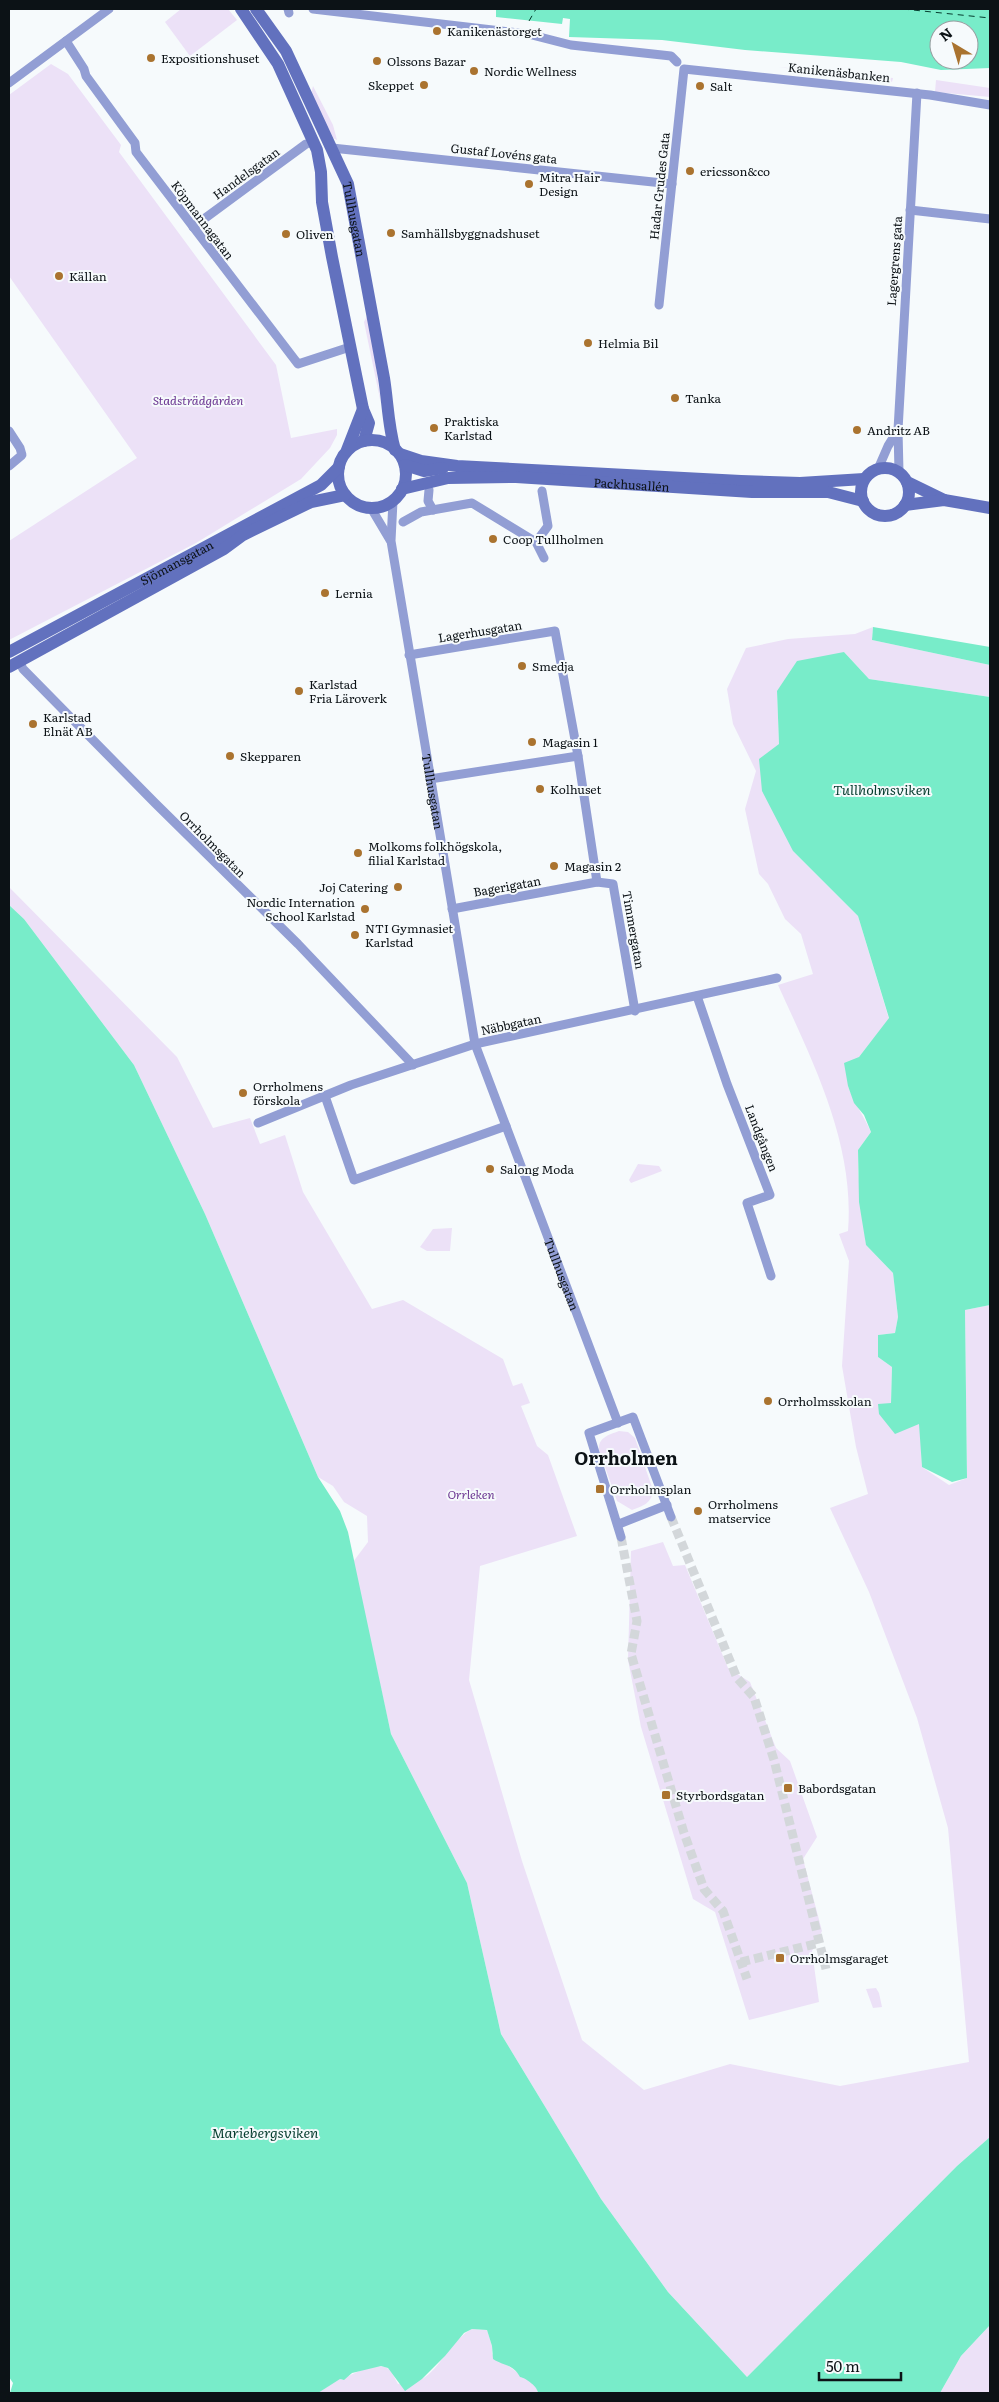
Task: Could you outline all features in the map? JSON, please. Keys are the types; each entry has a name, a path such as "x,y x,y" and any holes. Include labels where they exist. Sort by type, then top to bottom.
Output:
{"street":[{"path":"9,83 109,9"},
{"name":"Tullhusgatan","path":"241,9 278,64 314,142 321,172 322,202 332,257 363,409 369,423 364,441"},
{"name":"Tullhusgatan","path":"256,9 284,46 348,184 388,405 388,422 400,456"},
{"name":"Kanikenäsbanken","path":"313,9 528,34 571,45 672,56 680,66 917,93 990,105"},
{"name":"Köpmannagatan","path":"66,41 84,69 86,76 135,143 136,152 298,364 350,347"},
{"name":"Hadar Grudes Gata","path":"659,305 672,184 680,66"},
{"name":"Lagergrens gata","path":"903,477 898,430 917,93"},
{"name":"Handelsgatan","path":"193,226 306,144 314,142"},
{"name":"Gustaf Lovéns gata","path":"332,148 672,184"},
{"path":"910,210 990,219"},
{"path":"346,452 355,444 364,441 381,442 400,456 406,473 402,489 393,501 383,506 371,508 348,498 340,486 339,467 363,409"},
{"name":"Lagergrens gata","path":"878,469 888,446 898,430"},
{"path":"9,431 20,448 22,455 9,466"},
{"name":"Packhusallén","path":"400,456 424,471 457,466 760,482 800,483 864,479"},
{"name":"Sjömansgatan","path":"9,652 321,484 339,467"},
{"path":"903,477 909,494 905,505 896,513 884,516 871,512 862,501 861,494 864,479 878,469 885,468 903,477 944,500"},
{"name":"Packhusallén","path":"402,489 448,478 507,477 752,492 828,492 862,501"},
{"path":"429,490 428,501 433,510"},
{"path":"536,542 548,526 542,491"},
{"name":"Sjömansgatan","path":"14,664 224,549 243,535 295,509 311,502 348,498"},
{"path":"905,505 944,500 990,508"},
{"name":"Tullhusgatan","path":"393,501 391,541 475,1044 618,1423"},
{"path":"403,522 413,516 433,510 472,503 536,542 544,558"},
{"name":"Tullhusgatan","path":"371,508 391,541"},
{"name":"Lagerhusgatan","path":"410,655 555,631 578,756"},
{"name":"Orrholmsgatan","path":"14,664 23,669 108,757 298,944 413,1065"},
{"path":"430,778 578,756 597,882"},
{"name":"Bagerigatan","path":"452,909 597,882"},
{"name":"Timmergatan","path":"597,882 613,884 635,1011"},
{"name":"Näbbgatan","path":"258,1123 325,1096 475,1044 635,1011 777,978"},
{"name":"Landgången","path":"697,996 727,1084 770,1195 747,1203 771,1276"},
{"path":"325,1096 354,1180 506,1126"},
{"path":"621,1537 619,1524 589,1434 633,1417 671,1516"},
{"path":"619,1524 667,1505"}],"green space":[{"path":"181,9 228,9 237,20 190,56 165,22"},
{"name":"Stadsträdgården","path":"51,64 68,74 121,145 119,152 276,365 291,438 337,429 337,435 330,448 301,479 196,543 9,640 9,541 137,458 9,276 9,95"},
{"path":"778,67 893,78 892,82"},
{"path":"936,80 990,88 990,97 935,92"},
{"path":"313,86 333,125 337,140 333,138 311,94"},
{"path":"369,314 381,404 364,322"},
{"name":"Orrleken","path":"873,627 872,640 990,665 990,697 869,679 844,652 777,692 779,744 793,851 858,916 889,1019 859,1057 848,1086 871,1132 858,1150 858,1172 866,1245 893,1273 898,1317 895,1333 878,1335 878,1357 892,1367 891,1403 920,1423 922,1467 949,1485 967,1478 965,1310 990,1305 990,2137 957,2166 747,2377 668,2292 601,2199 501,2034 467,1883 391,1734 353,1562 368,1542 367,1516 344,1502 333,1486 318,1477 205,1214 134,1065 24,919 9,905 9,887 177,1057 213,1128 250,1118 260,1144 285,1135 303,1192 372,1309 403,1300 503,1359 513,1386 522,1383 530,1403 521,1406 537,1446 548,1455 577,1536 480,1566 469,1680 522,1861 582,2040 644,2090 730,2064 840,2086 969,2062 948,1828 917,1718 869,1592 830,1508 868,1494 856,1447 842,1366 849,1261 839,1234 848,1231 845,1167 829,1104 805,1044 778,985 813,974 801,934 785,919 768,884 759,874 745,809 756,771 733,724 727,689 746,648 788,639 855,634"},
{"path":"638,1164 659,1166 662,1171 631,1183 629,1180"},
{"path":"452,1228 450,1251 427,1251 420,1247 433,1229"},
{"path":"619,1431 628,1432 635,1438 653,1490 649,1501 632,1510 617,1501 599,1450 602,1439"},
{"path":"663,1542 673,1566 685,1565 728,1668 750,1682 776,1748 790,1761 817,1837 803,1859 822,1931 812,1951 819,2002 749,2020 715,1912 693,1899 641,1727 628,1660 631,1551"},
{"path":"876,1988 882,2007 873,2008 866,1989"},
{"path":"990,2325 989,2393 940,2393 961,2356"},
{"path":"472,2329 487,2330 492,2346 492,2354 536,2386 538,2393 318,2393 340,2378 342,2380 377,2366 389,2369 398,2384 420,2380 434,2369 465,2333"}],"water":[{"path":"488,9 990,9 990,68 979,68 979,20 929,20 929,68 901,62 745,50 662,40 569,37 570,19 563,18 562,24 496,17 496,10"},
{"path":"873,627 990,647 990,665 872,640"},
{"name":"Tullholmsviken","path":"844,652 869,679 990,697 990,1305 965,1310 967,1478 952,1482 922,1467 919,1424 895,1434 879,1414 878,1404 891,1403 892,1367 878,1357 878,1335 895,1333 898,1317 893,1273 866,1245 859,1202 858,1150 871,1132 864,1115 854,1103 848,1086 844,1063 859,1057 889,1018 858,916 793,851 762,791 759,759 779,744 777,691 797,661"},
{"name":"Mariebergsviken","path":"9,905 24,919 134,1065 205,1214 318,1477 340,1511 348,1532 391,1734 467,1883 501,2034 601,2199 668,2292 747,2377 957,2166 990,2137 990,2325 961,2356 940,2393 538,2393 534,2386 520,2377 514,2370 493,2359 492,2346 487,2330 472,2329 464,2333 422,2379 405,2391 388,2368 381,2366 352,2373 344,2380 340,2379 318,2393 10,2393 13,2383 9,2377"}],"ferry route":[{"path":"529,21 536,9"},
{"path":"903,9 990,18"}],"tunnel":[{"path":"671,1517 737,1678 754,1697 774,1760 826,1969"},
{"path":"621,1537 637,1621 631,1654 684,1833 704,1889 723,1911 747,1979"},
{"path":"741,1962 819,1943"}],"place":[{"name":"Kanikenästorget","path":"437,31"},
{"name":"Expositionshuset","path":"151,58"},
{"name":"Olssons Bazar","path":"377,61"},
{"name":"Nordic Wellness","path":"474,71"},
{"name":"Skeppet","path":"424,85"},
{"name":"Salt","path":"700,86"},
{"name":"ericsson&co","path":"690,171"},
{"name":"Mitra Hair Design","path":"529,184"},
{"name":"Samhällsbyggnadshuset","path":"391,233"},
{"name":"Oliven","path":"286,234"},
{"name":"Källan","path":"59,276"},
{"name":"Helmia Bil","path":"588,343"},
{"name":"Tanka","path":"675,398"},
{"name":"Praktiska Karlstad","path":"434,428"},
{"name":"Andritz AB","path":"857,430"},
{"name":"Coop Tullholmen","path":"493,539"},
{"name":"Lernia","path":"325,593"},
{"name":"Smedja","path":"522,666"},
{"name":"Karlstad Fria Läroverk","path":"299,691"},
{"name":"Karlstad Elnät AB","path":"33,724"},
{"name":"Magasin 1","path":"532,742"},
{"name":"Skepparen","path":"230,756"},
{"name":"Kolhuset","path":"540,789"},
{"name":"Molkoms folkhögskola, filial Karlstad","path":"358,853"},
{"name":"Magasin 2","path":"554,866"},
{"name":"Joj Catering","path":"398,887"},
{"name":"Nordic Internation School Karlstad","path":"365,909"},
{"name":"NTI Gymnasiet Karlstad","path":"355,935"},
{"name":"Orrholmens förskola","path":"243,1093"},
{"name":"Salong Moda","path":"490,1169"},
{"name":"Orrholmsskolan","path":"768,1401"},
{"name":"Orrholmsplan","path":"600,1489"},
{"name":"Orrholmens matservice","path":"698,1511"},
{"name":"Babordsgatan","path":"788,1788"},
{"name":"Styrbordsgatan","path":"666,1795"},
{"name":"Orrholmsgaraget","path":"780,1958"}],"district":[{"name":"Orrholmen","path":"626,1457"}]}
